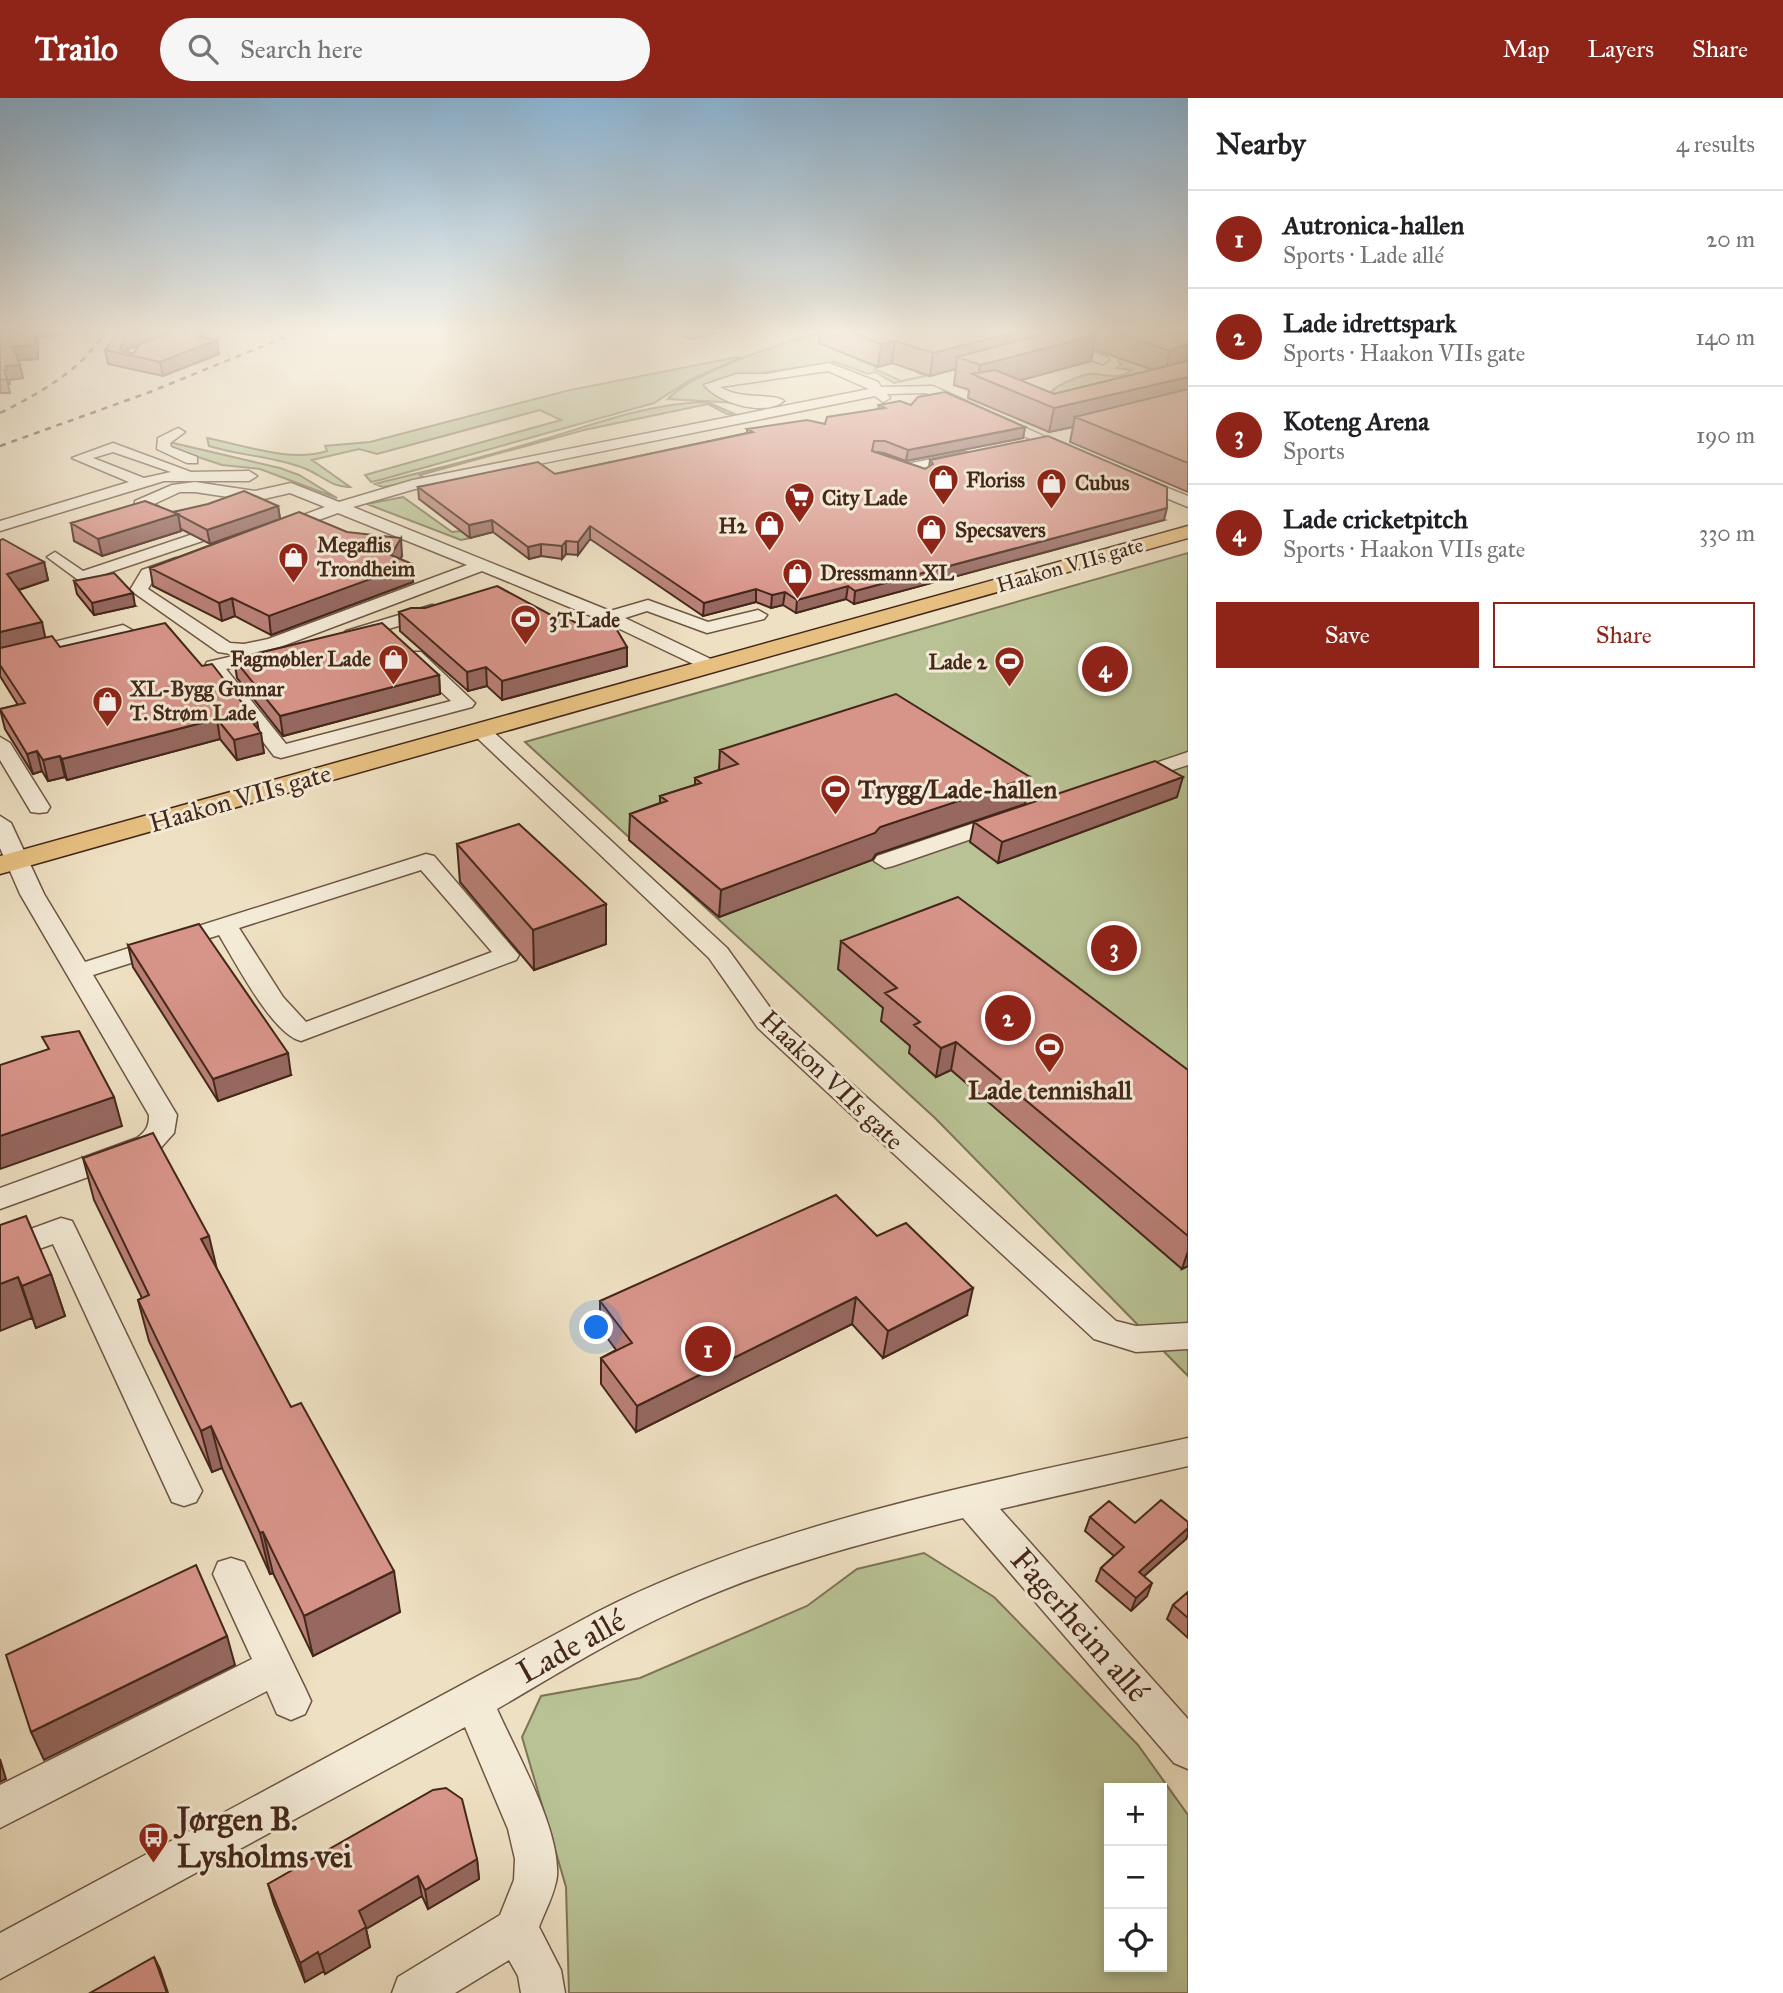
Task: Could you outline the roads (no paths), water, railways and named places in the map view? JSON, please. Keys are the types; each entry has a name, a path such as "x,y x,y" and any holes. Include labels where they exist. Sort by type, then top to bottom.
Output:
{"main road":[{"name":"Haakon VIIs gate","path":"14,868 480,730 1188,532"}],"street":[{"path":"54,557 81,577 255,527 320,516 340,506 413,485 657,438 739,417"},
{"path":"993,417 1044,446 1083,461"},
{"path":"177,432 163,441 164,449 179,457 291,488 340,506 609,617 670,644 710,666"},
{"path":"1013,446 1044,446 1075,433"},
{"path":"141,482 79,458 113,447 180,471 208,476"},
{"path":"907,468 982,452"},
{"path":"888,462 934,477 974,468"},
{"path":"0,526 163,477 249,477"},
{"path":"1122,479 1188,502"},
{"path":"1122,479 1188,513"},
{"path":"180,518 165,515 141,504 177,488 195,487 255,496"},
{"path":"217,507 291,488"},
{"path":"291,506 317,497"},
{"path":"235,543 148,574 139,590 225,648 244,650 483,565"},
{"path":"491,589 515,578"},
{"path":"214,666 393,637 455,602"},
{"path":"609,617 648,604 708,628 758,615"},
{"path":"0,662 123,630"},
{"path":"198,630 193,639 281,752 464,703 393,637"},
{"name":"Haakon VIIs gate","path":"480,730 718,953 767,1022 1105,1330 1136,1339 1188,1336"},
{"path":"0,743 39,807"},
{"path":"1109,785 1188,758"},
{"path":"885,861 1030,811"},
{"path":"0,823 14,868 163,1115 164,1127 160,1135 147,1145 0,1199"},
{"path":"78,972 224,925 426,861 507,956 301,1033 274,1002 224,925"},
{"path":"0,1252 61,1229 184,1491"},
{"name":"Lade allé","path":"0,1957 474,1701 622,1616 693,1585 779,1552 861,1528 1188,1452"},
{"name":"Fagerheim allé","path":"971,1502 1188,1749"},
{"path":"0,1807 283,1684 231,1574"},
{"path":"414,1993 516,1930 535,1880 536,1859 529,1829 474,1701"},
{"path":"516,1930 539,1970 543,1993"}],"railway":[{"path":"0,446 79,417"}],"place":[{"name":"Floriss","path":"943,507"},
{"name":"Cubus","path":"1052,510"},
{"name":"City Lade","path":"799,525"},
{"name":"H2","path":"770,553"},
{"name":"Specsavers","path":"932,557"},
{"name":"Megaflis Trondheim","path":"294,584"},
{"name":"Dressmann XL","path":"797,600"},
{"name":"3T Lade","path":"526,647"},
{"name":"Lade cricketpitch","path":"1105,669"},
{"name":"Fagmøbler Lade","path":"394,686"},
{"name":"Lade 2","path":"1010,689"},
{"name":"XL-Bygg Gunnar T. Strøm Lade","path":"107,728"},
{"name":"Trygg/Lade-hallen","path":"835,816"},
{"name":"Koteng Arena","path":"1114,948"},
{"name":"Lade idrettspark","path":"1008,1018"},
{"name":"Lade tennishall","path":"1050,1074"},
{"name":"Autronica-hallen","path":"708,1349"},
{"name":"Jørgen B. Lysholms vei","path":"154,1864"}]}
